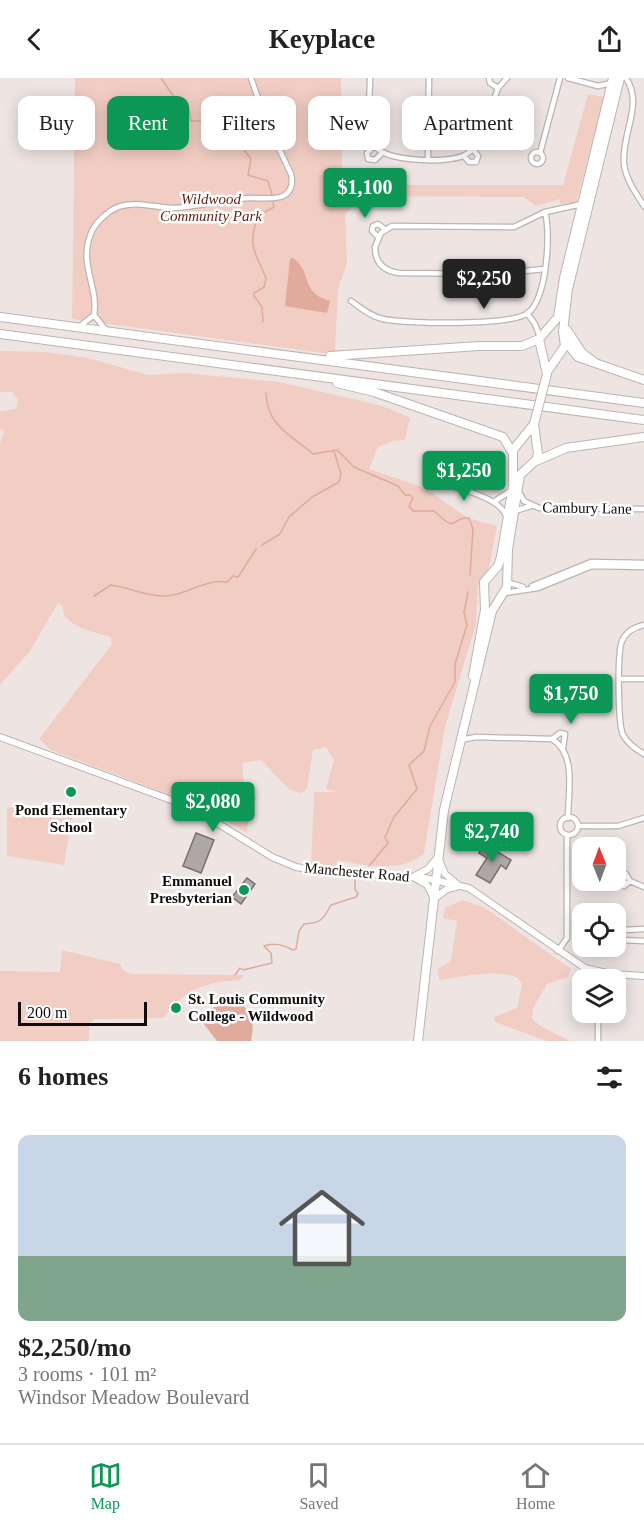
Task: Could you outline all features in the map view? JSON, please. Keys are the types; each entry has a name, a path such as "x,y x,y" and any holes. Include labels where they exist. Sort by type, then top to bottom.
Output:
{"main road":[{"path":"305,357 364,355 479,345 522,346 540,338 549,330 558,317 564,278 578,218 609,94 616,80"},
{"path":"418,1041 444,810 472,690 484,619 484,582 500,562 506,518 520,475 532,463 538,450 534,424 547,374 564,339 568,289 616,80"},
{"path":"0,317 105,329 644,404"},
{"path":"564,320 569,337 582,353 594,362"},
{"path":"549,330 558,331 574,355 644,380"},
{"path":"0,334 644,420"},
{"path":"540,338 547,374"},
{"path":"543,351 550,355 558,354"},
{"path":"313,375 374,392 503,437 520,464 532,463 566,448 644,437"},
{"path":"472,690 485,648 492,611 504,593 507,581 508,549 515,512 513,454 517,442 534,424"},
{"path":"517,442 530,440 538,450"},
{"path":"488,575 498,573 507,581"},
{"path":"484,590 494,597 504,593"}],"street":[{"path":"105,329 94,315 95,297 87,274 88,241 95,225 109,212 131,204 182,207 238,198 281,197 288,192 292,184 291,174 266,121 251,78"},
{"path":"370,78 370,96"},
{"path":"428,159 429,78"},
{"path":"489,78 490,83 498,88"},
{"path":"495,96 504,78"},
{"path":"540,153 560,78"},
{"path":"568,78 598,86 609,94"},
{"path":"626,78 635,91 624,165 630,184 644,206"},
{"path":"598,86 616,80 635,91"},
{"path":"370,150 367,153 368,159 375,160 382,153"},
{"path":"379,150 398,159 464,156 472,150"},
{"path":"464,156 469,162 476,162 478,156 474,150"},
{"path":"544,269 497,274 393,272 384,268 376,257 378,237 385,229 399,225 514,227 545,212 582,204"},
{"path":"566,208 578,218"},
{"path":"351,301 378,318 402,321 484,322 527,314 536,303 549,241 545,212"},
{"path":"378,237 372,231 373,226 378,224 385,229"},
{"path":"527,314 535,324 540,338"},
{"path":"79,326 94,315"},
{"path":"535,324 549,330"},
{"path":"433,484 448,484 495,501 503,507 506,518"},
{"path":"495,501 515,490"},
{"name":"Cambury Lane","path":"515,490 531,506"},
{"name":"Cambury Lane","path":"515,512 531,506 575,510 644,509"},
{"path":"507,581 519,587 530,587 591,562 644,565"},
{"path":"504,593 538,588 592,566 644,565"},
{"path":"644,625 630,631 622,642 619,679 622,732 627,741 644,754"},
{"path":"619,679 644,679"},
{"path":"464,724 476,737"},
{"path":"552,739 560,733 565,734 563,748 568,764 568,818 560,825 561,830 567,835"},
{"name":"Manchester Road","path":"0,737 194,808 287,864 318,871 413,877 460,886 484,896 586,969"},
{"path":"460,740 476,737 552,739 563,748"},
{"path":"568,818 575,821 578,826"},
{"path":"578,826 621,825 644,818"},
{"path":"567,835 575,833 578,826"},
{"path":"558,951 567,938 567,835"},
{"path":"413,877 428,869 438,857 445,874 460,886"},
{"path":"413,877 427,885 434,899 447,889 460,886"},
{"path":"630,881 644,887"},
{"path":"644,929 623,930 619,935 622,940 644,941"},
{"name":"Manchester Road","path":"626,976 644,976"},
{"path":"598,1023 598,1041"}],"green space":[{"name":"Wildwood Community Park","path":"75,78 341,78 341,96 308,96 308,150 342,150 342,185 563,185 588,94 604,97 576,203 560,204 560,199 536,206 523,197 372,196 361,198 345,214 347,263 338,289 335,352 323,353 72,319 74,150 95,150 95,96 75,96"},
{"path":"0,351 46,352 88,358 148,375 184,373 279,382 383,406 410,418 405,440 393,441 378,447 369,469 425,488 468,518 497,526 489,568 478,585 476,624 445,727 424,853 416,859 395,866 371,866 338,860 337,868 311,866 314,792 338,792 326,789 334,760 326,747 313,750 307,789 301,793 290,790 261,760 242,763 244,785 257,798 249,812 247,833 205,808 51,750 39,739 112,644 110,637 73,624 58,603 30,651 0,685 0,443 5,431 0,429 0,411 16,409 18,400 12,392 0,392"},
{"path":"7,807 72,817 64,865 7,856"},
{"path":"463,900 485,908 571,969 568,977 547,984 533,1009 532,1019 542,1027 570,1041 547,1041 495,1022 494,1017 517,1008 522,984 518,978 489,973 439,980 438,969 451,961 457,921 443,918 445,908"},
{"path":"62,950 120,964 123,970 131,974 244,975 240,980 206,985 196,989 179,1000 164,1018 95,1019 89,1024 89,1040 86,1041 0,1041 0,971 60,972"}],"shaded area":[{"path":"293,258 303,269 314,292 330,301 327,313 285,306 290,259"},
{"path":"241,1004 252,1020 251,1041 217,1041 203,1023 205,1016 217,1006"}],"building":[{"path":"480,462 490,467 483,483 472,478"},
{"path":"196,833 214,840 201,873 183,866"},
{"path":"484,844 511,860 506,869 501,865 490,883 476,875 487,858 479,853"},
{"name":"Emmanuel Presbyterian","path":"247,878 255,884 241,904 232,897"}],"waterway":[{"path":"161,78 176,100 188,104 191,121 203,121 218,115 238,125 237,141 251,159 248,175 268,181 272,195"},
{"path":"263,322 262,307 254,293 264,287 266,278 256,255 253,235 258,216 274,207 273,203"},
{"path":"266,393 267,404 276,422 313,454 337,450 354,467 398,486 405,495 410,495 413,498 409,506 413,511 434,511 452,524 463,518 469,518 473,529 470,575"},
{"path":"262,545 280,534 289,517 312,497 339,482 341,474 334,451"},
{"path":"94,596 111,585 149,595 170,596 219,581 227,582 233,576 238,577 256,549"},
{"path":"369,866 388,843 385,837 394,817 417,789 409,765 424,751 430,726 455,682 455,664 467,625 464,613 468,592"},
{"path":"235,975 240,968 243,970 272,963 271,953 264,946 275,944 296,949 299,931 304,924 321,920 331,905 356,897 358,894 355,889 355,878"}],"place":[{"name":"Pond Elementary School","path":"71,792"},
{"name":"Emmanuel Presbyterian","path":"244,890"},
{"name":"St. Louis Community College - Wildwood","path":"176,1008"}]}
